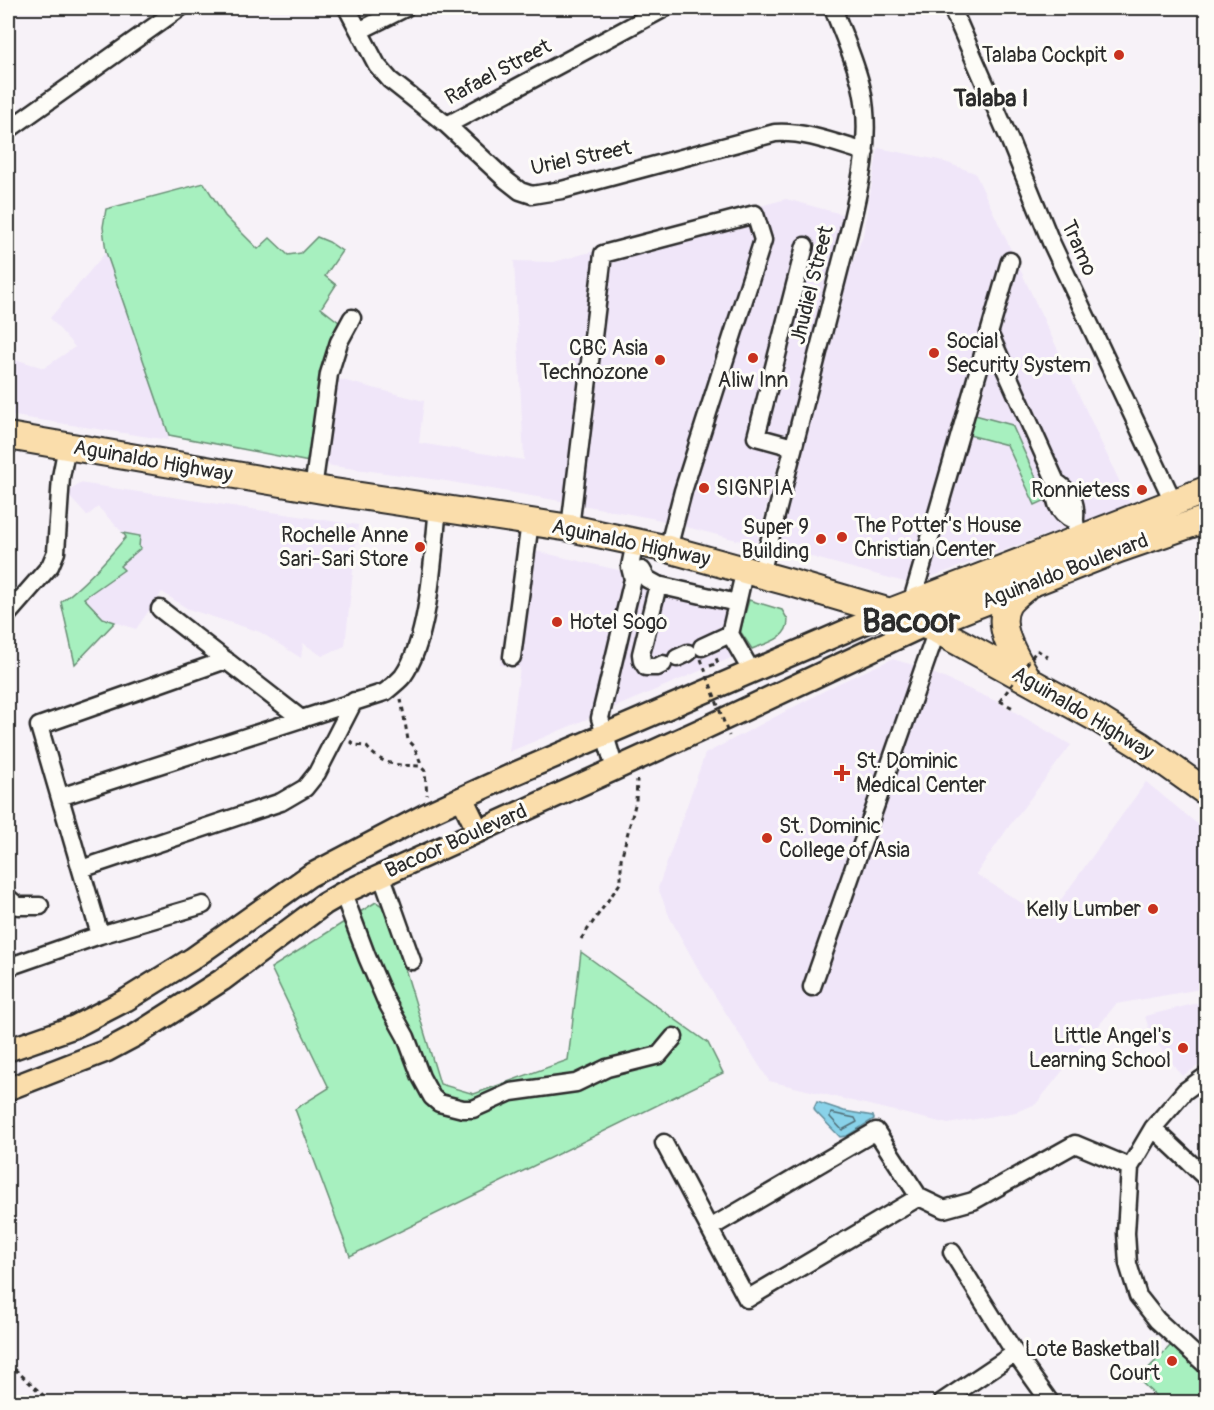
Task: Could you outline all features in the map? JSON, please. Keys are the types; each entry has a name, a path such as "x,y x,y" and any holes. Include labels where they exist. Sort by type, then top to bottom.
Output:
{"highway":[{"name":"Aguinaldo Highway","path":"8,436 313,489 570,528 650,545 916,618 1028,679 1132,740 1206,792"},
{"name":"Aguinaldo Boulevard","path":"916,618 1077,530 1174,503 1206,490"},
{"name":"Aguinaldo Boulevard","path":"916,618 1029,584 1206,519"},
{"path":"1028,679 1009,644 1004,627 1004,615 1009,602 1029,584"}],"main road":[{"name":"Bacoor Boulevard","path":"8,1050 74,1027 126,1000 192,959 309,876 433,811 752,672 916,618"},
{"name":"Bacoor Boulevard","path":"8,1089 106,1051 136,1035 222,980 343,892 622,765 916,618"},
{"path":"462,798 478,831"}],"street":[{"path":"8,130 180,8"},
{"name":"Uriel Street","path":"347,8 377,65 390,80 447,125 506,180 520,191 532,195 562,190 790,132 865,152"},
{"path":"359,31 405,8"},
{"name":"Rafael Street","path":"447,125 665,8"},
{"name":"Jhudiel Street","path":"730,634 737,603 753,572 793,447 860,187 865,152 866,113 863,92 858,72 833,8"},
{"name":"Tramo","path":"952,8 1051,242 1174,503"},
{"path":"570,528 603,254 755,214 763,240 679,502 650,545 630,567 637,574 658,585 737,603"},
{"path":"793,447 756,437 805,246"},
{"path":"813,987 916,618 989,333 1010,261"},
{"path":"313,489 329,374 339,342 352,318"},
{"path":"989,333 1056,482 1053,495 1062,515 1077,530"},
{"path":"8,614 50,566 56,552 61,477 67,446"},
{"path":"60,797 385,692 402,677 412,657 425,615 438,507"},
{"path":"512,657 530,522"},
{"path":"622,765 605,735 600,718 637,574"},
{"path":"658,585 641,654 642,662 646,667 651,668 686,656 730,634 752,672"},
{"path":"160,609 300,718"},
{"path":"100,934 39,726 226,660"},
{"path":"81,869 298,794 312,781 354,701"},
{"path":"381,874 412,961"},
{"path":"343,892 386,1001 406,1037 432,1097 439,1102 463,1109 473,1109 511,1092 576,1083 607,1068 659,1055 674,1036"},
{"path":"8,898 18,906 40,906"},
{"path":"8,967 100,934 203,905"},
{"path":"1206,1076 1185,1091 1153,1128 1130,1167 1126,1233 1128,1264 1138,1296 1156,1320 1206,1365"},
{"path":"1153,1128 1206,1178"},
{"path":"710,1228 876,1131 919,1197 944,1209 959,1207 973,1201 1075,1144 1130,1167"},
{"path":"664,1143 747,1299 919,1197"},
{"path":"952,1252 1015,1353 1050,1402"},
{"path":"942,1402 1015,1353"}],"path":[{"path":"1013,708 1000,701 1037,650 1048,657"},
{"path":"686,656 729,736"},
{"path":"394,684 404,710 408,740 414,746 425,771 427,796 433,811"},
{"path":"337,736 356,745 366,746 372,754 387,763 401,767 420,766 425,771"},
{"path":"581,939 621,882 621,859 636,801 637,779 622,765"},
{"path":"8,1363 43,1395 43,1402"}],"shaded area":[{"path":"878,148 939,160 975,173 1130,504 912,584 778,548 849,272 863,235"},
{"path":"786,199 845,215 756,545 656,519 566,502 446,481 325,465 334,378 424,401 419,443 524,460 514,261 554,262"},
{"path":"106,252 169,435 168,440 8,415 8,360 21,361 44,368 75,347 50,318"},
{"path":"79,483 358,525 345,646 322,656 303,643 301,658 260,632 188,609 162,592 136,629 103,618 84,598 123,570 120,566 141,548 139,547 140,537 123,533 98,507 87,516 67,494"},
{"path":"518,547 749,600 740,631 752,649 509,752 520,668 500,665"},
{"path":"892,659 917,666 998,702 1071,745 976,874 1047,919 1146,782 1206,831 1206,988 1116,1004 1036,1104 1016,1112 948,1124 769,1081 700,972 670,918 658,888 705,754 839,683"},
{"name":"Little Angel's Learning School","path":"1206,1001 1206,1061 1182,1076 1151,1036 1145,1016"}],"green space":[{"path":"204,183 225,216 258,249 270,238 288,255 301,253 317,237 342,251 325,276 336,285 321,308 344,326 334,378 325,465 169,435 106,252 103,227 106,209"},
{"path":"975,415 1012,425 1046,500 1035,505 1007,445 969,435"},
{"path":"123,533 140,536 139,547 141,548 120,566 124,570 84,598 103,618 115,622 75,664 61,602 111,555 126,537"},
{"path":"749,600 782,610 788,620 781,636 752,649 740,631"},
{"path":"376,902 387,909 440,1084 474,1094 568,1060 581,952 708,1043 723,1073 350,1256 295,1109 329,1088 271,968"},
{"name":"Lote Basketball Court","path":"1172,1344 1206,1378 1206,1402 1162,1402 1138,1379"}],"water":[{"path":"817,1102 844,1111 873,1116 874,1119 847,1136 840,1137 815,1111"}],"place":[{"name":"Talaba Cockpit","path":"1119,55"},
{"name":"Social Security System","path":"934,353"},
{"name":"Aliw Inn","path":"753,358"},
{"name":"CBC Asia Technozone","path":"660,360"},
{"name":"SIGNPIA","path":"704,488"},
{"name":"Ronnietess","path":"1142,490"},
{"name":"The Potter's House Christian Center","path":"842,537"},
{"name":"Super 9 Building","path":"821,539"},
{"name":"Rochelle Anne Sari-Sari Store","path":"420,547"},
{"name":"Hotel Sogo","path":"557,622"},
{"name":"St. Dominic Medical Center","path":"842,773"},
{"name":"St. Dominic College of Asia","path":"767,838"},
{"name":"Kelly Lumber","path":"1153,909"},
{"name":"Little Angel's Learning School","path":"1183,1048"},
{"name":"Lote Basketball Court","path":"1172,1361"}],"district":[{"name":"Talaba I","path":"991,98"},
{"name":"Bacoor","path":"911,621"}]}
